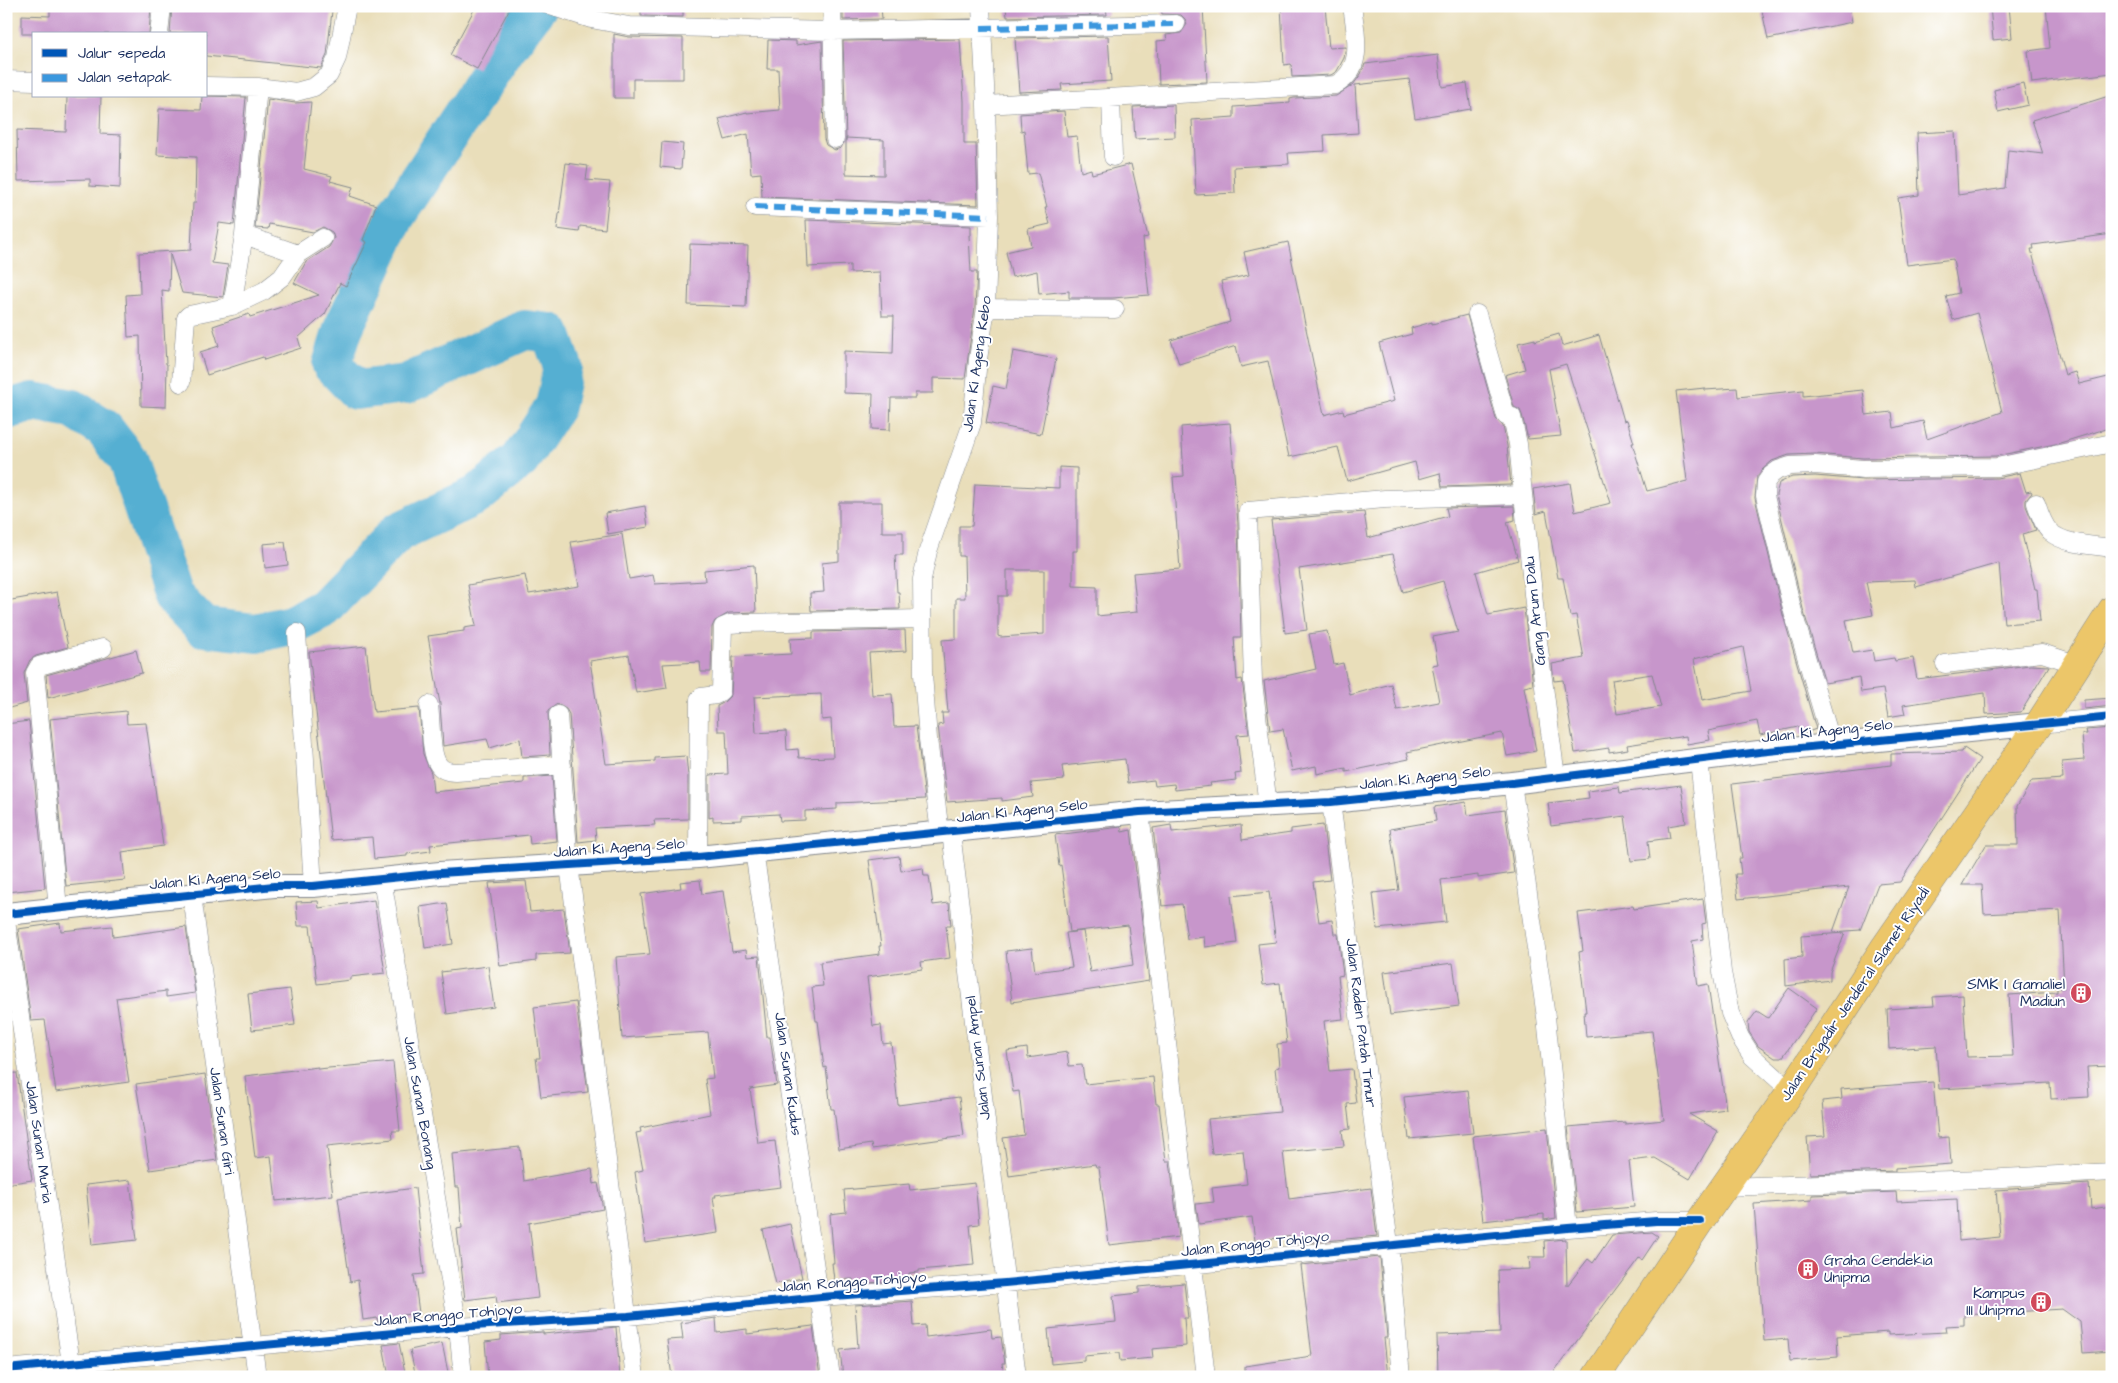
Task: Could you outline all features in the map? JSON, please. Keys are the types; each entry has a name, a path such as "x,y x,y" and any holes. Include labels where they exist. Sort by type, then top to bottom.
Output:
{"main road":[{"name":"Jalan Brigadir Jenderal Slamet Riyadi","path":"1596,1377 1723,1187 1791,1091 1885,947 2039,724 2112,610"}],"street":[{"path":"159,32 162,6"},
{"path":"208,86 258,87 296,92 314,87 328,75 337,58 347,6"},
{"path":"832,6 835,139"},
{"name":"Jalan Ki Ageng Kebo","path":"946,833 928,739 923,674 922,580 928,551 972,423 978,359 986,308 989,216 981,6"},
{"path":"986,105 1335,85 1344,81 1352,70 1356,57 1357,43 1352,6"},
{"path":"556,8 591,19 629,26 832,31 1176,24"},
{"path":"6,80 32,81"},
{"path":"232,306 244,235 258,87"},
{"path":"1111,98 1113,157"},
{"path":"755,207 989,216"},
{"path":"244,235 298,254"},
{"path":"181,383 186,318 189,315 232,306 264,292 282,277 298,254 323,238"},
{"path":"986,308 1115,309"},
{"name":"Gang Arum Dalu","path":"1477,314 1506,416 1512,417 1518,444 1537,634 1556,778"},
{"path":"1832,744 1793,612 1765,496 1766,482 1771,475 1778,470 1790,466 1815,465 1863,470 1996,467 2112,443"},
{"path":"1268,806 1253,682 1248,511 1385,499 1522,495"},
{"path":"2036,503 2049,531 2060,538 2072,542 2112,548"},
{"path":"698,857 700,699 701,696 716,696 722,691 724,627 730,624 745,623 921,619"},
{"path":"297,633 313,886"},
{"path":"58,908 35,673 38,666 103,648"},
{"path":"1945,664 2042,653 2076,664"},
{"path":"430,705 435,755 438,765 446,771 456,772 562,764"},
{"path":"558,715 569,865 635,1377"},
{"path":"2039,724 2112,717"},
{"name":"Jalan Ki Ageng Selo","path":"6,914 274,886 313,886 440,873 698,857 1140,812 1330,802 1512,784 1832,744 2039,724"},
{"path":"1699,760 1722,972 1730,1013 1740,1037 1752,1056 1791,1091"},
{"path":"1512,784 1546,1017 1568,1228"},
{"name":"Jalan Raden Patah Timur","path":"1330,802 1389,1244 1401,1377"},
{"path":"1140,812 1206,1377"},
{"name":"Jalan Sunan Ampel","path":"946,833 1017,1377"},
{"name":"Jalan Sunan Kudus","path":"754,851 821,1297 831,1377"},
{"name":"Jalan Sunan Bonang","path":"382,880 458,1327 463,1377"},
{"name":"Jalan Sunan Giri","path":"192,895 257,1377"},
{"name":"Jalan Sunan Muria","path":"6,921 72,1370"},
{"path":"1723,1187 1974,1180 2112,1172"},
{"name":"Jalan Ronggo Tohjoyo","path":"6,1369 72,1370 253,1347 458,1327 628,1316 821,1297 1005,1283 1568,1228 1656,1221 1700,1221"}],"building":[{"path":"50,6 151,6 149,32 32,32 32,34 22,34 22,15 50,16"},
{"path":"172,6 289,6 332,11 327,55 321,68 208,56 208,32 170,32"},
{"path":"476,6 511,6 477,69 450,55"},
{"path":"641,6 683,6 683,17 641,16"},
{"path":"843,6 881,6 882,19 843,20"},
{"path":"1006,6 1106,6 1107,15 1007,17"},
{"path":"1161,6 1203,6 1207,82 1159,84 1157,41 1167,40 1166,35 1181,33 1187,24 1181,15 1162,14"},
{"path":"1281,6 1325,6 1329,48 1346,47 1344,58 1337,71 1331,75 1292,77 1291,64 1284,65"},
{"path":"1761,6 1849,6 1852,22 1768,39"},
{"path":"1990,6 2009,6 2012,38 1993,40"},
{"path":"2046,6 2112,6 2112,73 2032,83 2028,51 2050,48"},
{"path":"614,34 629,37 683,38 683,79 633,79 633,98 614,98"},
{"path":"1108,36 1111,81 1061,84 1062,90 1019,92 1015,38"},
{"path":"960,39 964,101 964,144 976,144 978,205 762,197 761,173 751,174 748,134 725,140 719,119 747,112 780,110 778,69 767,69 768,40 796,41 796,45 822,41 824,139 826,145 835,150 841,148 846,139 843,41","holes":["846,138 884,140 884,175 846,174"]},
{"path":"1438,55 1442,87 1467,83 1471,109 1415,118 1409,79 1355,85 1358,133 1324,135 1325,151 1288,153 1289,164 1234,167 1235,193 1196,195 1192,120 1234,117 1234,107 1290,103 1290,99 1294,98 1336,96 1353,85 1365,64"},
{"path":"2023,83 2028,105 1998,112 1994,90"},
{"path":"2112,95 2112,234 2033,245 2034,249 2031,249 2065,375 2075,372 2079,384 2112,376 2112,427 2060,443 1996,456 1863,458 1815,454 1789,455 1772,461 1757,476 1755,498 1783,615 1816,729 1800,735 1798,727 1760,735 1757,721 1708,731 1710,740 1687,744 1686,736 1627,745 1628,749 1609,752 1609,748 1575,753 1563,680 1554,681 1552,664 1584,658 1576,615 1570,616 1563,578 1558,578 1546,511 1536,514 1533,489 1570,483 1575,512 1611,503 1566,364 1549,369 1561,436 1528,439 1522,415 1520,410 1514,407 1505,375 1525,369 1518,343 1535,339 1535,341 1559,334 1562,346 1599,335 1624,421 1627,420 1647,491 1687,481 1676,391 1705,388 1705,390 1737,388 1738,397 1803,390 1803,396 1863,390 1866,415 1892,412 1894,428 1923,421 1927,439 2002,412 1977,313 1953,320 1946,296 1959,293 1953,259 1907,265 1898,198 1919,195 1917,133 1955,131 1958,195 2005,188 2008,150 2043,154 2032,120","holes":["1743,647 1751,691 1702,700 1694,659","1652,674 1661,707 1617,714 1612,680"]},
{"path":"208,96 246,97 234,225 219,223 212,263 228,265 223,297 182,293 170,254 169,291 162,290 167,364 166,407 141,406 140,336 128,337 126,295 140,294 139,253 191,250 193,203 195,203 196,157 157,155 159,109 201,110 202,98 208,98"},
{"path":"67,98 101,98 100,134 121,135 120,188 90,186 90,179 18,181 17,130 66,132"},
{"path":"268,99 295,103 311,102 304,169 332,176 330,181 353,187 350,196 376,205 363,240 367,242 346,286 340,283 325,314 298,338 301,348 264,360 263,357 207,375 200,352 219,346 213,326 249,314 250,317 319,295 294,283 306,262 329,247 334,238 332,232 323,227 313,232 269,224 268,229 255,228"},
{"path":"1174,105 1175,137 1135,139 1133,107"},
{"path":"1064,111 1067,137 1077,136 1081,172 1091,169 1092,174 1131,164 1148,237 1143,238 1149,295 1113,298 1069,298 1069,291 1039,294 1037,271 1012,277 1006,252 1031,246 1028,229 1050,224 1038,173 1028,174 1024,130 1021,131 1020,114"},
{"path":"662,142 683,144 681,169 660,167"},
{"path":"566,163 588,166 586,180 610,182 605,229 580,226 579,232 557,229"},
{"path":"806,220 971,226 971,235 969,235 971,272 977,272 975,307 965,379 933,378 933,393 915,393 915,398 891,398 890,430 872,429 873,394 844,393 844,351 893,353 894,316 882,316 880,272 850,273 850,265 808,267"},
{"path":"1288,242 1324,415 1343,410 1344,414 1394,401 1379,343 1412,334 1411,328 1467,315 1496,419 1503,426 1511,485 1442,487 1440,473 1419,479 1415,462 1347,481 1338,447 1289,457 1268,361 1241,367 1236,346 1179,364 1171,340 1230,322 1221,281 1249,275 1244,252"},
{"path":"690,244 748,246 746,307 688,305"},
{"path":"1013,351 1056,359 1041,434 986,423 993,386 1006,389"},
{"path":"1230,423 1238,524 1241,637 1234,637 1237,680 1242,679 1249,734 1237,735 1241,773 1235,774 1236,780 1210,783 1211,786 1175,790 1174,784 1155,786 1154,780 1128,783 1125,759 1062,766 1064,780 1031,783 1033,797 1002,801 1002,798 947,802 938,725 943,724 942,713 948,713 942,640 956,639 956,598 965,598 964,556 959,556 959,526 972,526 975,484 1059,488 1059,467 1077,468 1077,551 1073,551 1073,586 1097,587 1097,616 1137,612 1133,573 1180,569 1173,477 1184,476 1181,427","holes":["1007,570 1044,570 1044,634 998,636 998,596 1007,596"]},
{"path":"2020,473 2026,492 2031,491 2032,493 2026,500 2026,506 2036,530 2022,534 2035,589 2037,589 2040,621 2004,624 1999,563 1916,587 1915,580 1866,582 1873,615 1846,620 1853,653 1872,650 1874,661 1894,658 1895,661 1913,658 1917,679 2030,665 2049,666 2021,712 1986,714 1985,693 1903,705 1905,714 1888,717 1883,689 1861,692 1859,677 1825,683 1803,609 1776,495 1779,483 1792,477 1815,476 1863,480 1997,478"},
{"path":"839,502 882,502 882,532 903,532 903,555 895,555 900,609 811,611 810,593 824,592 822,563 839,561"},
{"path":"645,506 648,527 608,534 605,513"},
{"path":"1514,506 1515,520 1507,522 1518,560 1476,572 1488,615 1524,608 1533,685 1524,687 1536,751 1507,756 1502,733 1407,752 1409,759 1346,772 1346,768 1317,774 1316,766 1292,771 1283,729 1270,731 1264,681 1316,669 1309,634 1327,631 1334,665 1343,663 1350,695 1391,684 1397,710 1439,702 1432,665 1438,664 1433,637 1458,632 1443,581 1403,592 1393,554 1299,569 1307,630 1285,633 1271,520 1364,512 1368,538 1448,516 1446,508"},
{"path":"622,534 629,579 653,575 655,584 705,581 704,570 754,565 756,612 729,613 715,621 712,627 711,672 701,672 700,662 663,664 667,688 636,693 629,655 590,661 606,764 655,761 655,758 686,756 688,819 654,820 655,825 595,828 596,840 578,842 569,714 566,709 557,704 548,711 550,755 522,757 520,739 490,748 487,739 443,746 440,704 428,636 464,631 464,628 476,626 468,585 525,575 529,594 579,586 571,542"},
{"path":"285,542 288,565 265,568 263,544"},
{"path":"57,592 68,647 36,656 30,660 24,673 27,703 6,709 6,601"},
{"path":"905,630 906,651 869,653 872,695 892,694 894,727 916,726 925,799 837,803 837,809 805,811 805,820 780,821 779,814 742,816 742,820 713,821 713,817 709,818 709,775 728,774 726,731 718,731 717,706 731,695 733,657 791,654 790,639 813,638 813,632","holes":["821,694 822,720 831,719 833,757 799,758 798,749 787,750 786,731 756,733 754,697"]},
{"path":"366,646 374,712 419,708 423,754 431,773 433,792 524,783 524,778 552,776 557,841 530,844 529,835 430,845 431,851 407,854 407,856 374,859 372,837 331,840 309,652"},
{"path":"136,650 142,673 48,698 46,675"},
{"path":"2112,698 2112,706 2084,709 2084,700"},
{"path":"126,711 127,724 146,723 163,846 122,852 125,880 66,886 50,719"},
{"path":"29,721 45,888 6,892 6,805 9,805 6,782 6,724"},
{"path":"2112,728 2112,1008 2110,1008 2112,1066 2087,1067 2089,1097 2051,1099 2050,1083 1939,1089 1936,1046 1889,1049 1887,1009 1934,1006 1933,997 1963,995 1967,1057 2013,1056 2009,995 2057,992 2057,988 2064,988 2060,910 1984,914 1982,885 1962,885 1986,845 2018,845 2017,806 2032,781 2063,779 2062,762 2084,760 2082,734 2087,734 2086,730"},
{"path":"1964,748 1980,759 1900,882 1878,884 1860,930 1833,932 1849,887 1738,899 1735,874 1741,874 1739,858 1742,858 1732,784 1891,765 1891,754 1962,752"},
{"path":"1681,785 1686,823 1668,826 1670,838 1648,841 1650,859 1631,861 1625,816 1551,826 1548,803 1589,798 1588,791 1619,787 1620,793"},
{"path":"1466,802 1468,815 1505,810 1514,873 1478,878 1478,875 1441,880 1446,922 1377,929 1373,893 1399,890 1390,829 1436,821 1434,807"},
{"path":"1171,825 1172,832 1241,825 1242,840 1291,833 1291,829 1323,825 1330,880 1313,882 1319,922 1332,920 1334,934 1338,934 1343,975 1338,976 1343,1019 1324,1021 1330,1071 1352,1069 1356,1103 1347,1104 1350,1129 1342,1130 1344,1146 1283,1152 1289,1199 1371,1188 1377,1236 1294,1244 1293,1236 1255,1241 1252,1217 1199,1224 1196,1204 1214,1202 1212,1188 1247,1184 1243,1151 1212,1154 1208,1119 1280,1112 1275,1068 1279,1067 1277,1044 1287,1043 1280,983 1263,985 1258,944 1276,942 1269,892 1231,896 1237,943 1205,947 1204,937 1187,939 1182,904 1162,906 1153,828"},
{"path":"1121,827 1122,832 1131,830 1149,981 1012,1002 1006,951 1032,948 1035,972 1072,967 1066,933 1083,931 1090,972 1133,965 1128,925 1070,932 1055,835"},
{"path":"899,856 901,871 923,868 924,876 929,876 933,905 949,903 951,926 946,926 950,958 921,962 922,969 867,977 873,1026 881,1025 883,1044 891,1043 898,1105 959,1097 964,1136 872,1149 871,1144 839,1149 834,1109 831,1109 826,1067 824,1068 818,1021 816,1021 812,987 823,986 820,962 880,954 879,946 881,946 869,860"},
{"path":"700,880 702,894 723,891 732,952 746,950 747,957 759,956 767,1037 770,1037 777,1085 750,1089 758,1143 775,1141 781,1187 715,1195 716,1197 713,1197 718,1233 645,1243 635,1172 643,1170 636,1133 641,1132 640,1128 710,1114 705,1079 713,1078 708,1032 622,1038 616,957 650,954 641,894 681,888 680,882"},
{"path":"526,881 530,912 564,909 570,953 536,955 536,961 500,966 489,883"},
{"path":"1703,899 1706,923 1702,924 1703,939 1692,941 1698,986 1708,984 1726,1109 1689,1114 1718,1131 1690,1179 1655,1158 1629,1161 1634,1207 1577,1212 1568,1127 1664,1120 1652,1031 1586,1037 1584,1012 1586,1012 1579,952 1583,951 1578,913 1633,906 1634,909"},
{"path":"374,900 385,973 350,977 350,980 317,984 310,926 298,926 296,902 318,901 319,908"},
{"path":"447,903 453,944 425,948 420,907"},
{"path":"60,923 61,931 112,926 113,937 186,927 195,993 166,997 166,991 116,998 129,1082 56,1092 45,1020 31,1021 18,929"},
{"path":"1845,933 1830,972 1830,980 1786,986 1785,959 1802,957 1801,936"},
{"path":"1453,963 1459,1006 1390,1015 1384,972"},
{"path":"488,966 494,1007 447,1014 441,972"},
{"path":"1789,988 1817,1008 1782,1058 1775,1058 1758,1046 1749,1032 1748,1023 1757,1011 1768,1018"},
{"path":"290,989 295,1025 252,1030 248,994"},
{"path":"576,1002 588,1092 541,1097 536,1058 540,1058 534,1007"},
{"path":"1027,1048 1028,1058 1067,1052 1069,1066 1082,1065 1085,1084 1153,1077 1156,1104 1159,1104 1166,1161 1170,1161 1179,1237 1109,1245 1099,1167 1096,1167 1095,1164 1009,1176 1003,1138 1024,1135 1019,1091 1013,1092 1007,1051"},
{"path":"393,1062 400,1131 392,1131 393,1139 327,1146 333,1195 276,1201 271,1156 255,1158 245,1076 318,1067 318,1069"},
{"path":"17,1073 32,1180 6,1184 6,1074"},
{"path":"205,1074 217,1160 150,1170 136,1084"},
{"path":"1933,1082 1938,1138 1949,1137 1951,1164 1895,1168 1895,1171 1810,1174 1807,1137 1825,1136 1822,1101 1842,1099 1841,1089"},
{"path":"1468,1090 1473,1133 1409,1139 1404,1097"},
{"path":"1547,1128 1556,1218 1544,1220 1544,1214 1483,1221 1473,1136"},
{"path":"520,1147 524,1181 592,1169 594,1184 598,1183 603,1209 529,1223 538,1298 497,1303 496,1296 465,1300 457,1229 462,1228 459,1187 455,1187 452,1154"},
{"path":"130,1180 137,1240 92,1245 86,1185"},
{"path":"975,1183 979,1224 970,1225 974,1265 919,1270 919,1272 909,1273 910,1280 853,1284 853,1279 834,1280 830,1214 846,1212 844,1190 909,1184 910,1190"},
{"path":"2089,1184 2091,1209 2112,1206 2112,1351 2083,1353 2080,1322 2062,1309 1964,1315 1964,1325 1945,1326 1946,1332 1888,1335 1888,1332 1837,1336 1838,1357 1790,1361 1788,1339 1764,1341 1754,1204 1812,1200 1812,1195 1896,1192 1897,1202 1957,1199 1959,1241 2000,1237 1996,1190"},
{"path":"415,1188 424,1274 414,1275 419,1313 394,1316 395,1322 378,1324 377,1318 363,1320 358,1280 350,1282 338,1198"},
{"path":"790,1224 802,1278 776,1284 763,1230"},
{"path":"1652,1232 1658,1236 1642,1260 1639,1258 1550,1377 1500,1377 1503,1373 1438,1375 1437,1335 1500,1333 1498,1270 1530,1269 1529,1257 1545,1257 1544,1241 1566,1239 1567,1286 1588,1259 1593,1263 1612,1235"},
{"path":"1380,1257 1387,1338 1384,1338 1388,1377 1245,1377 1245,1366 1312,1356 1301,1265"},
{"path":"1184,1283 1188,1318 1184,1318 1186,1346 1152,1349 1153,1358 1120,1361 1119,1353 1084,1356 1084,1361 1051,1364 1048,1329 1116,1322 1113,1296 1139,1293 1139,1287"},
{"path":"912,1301 914,1326 925,1325 926,1337 991,1329 992,1338 1001,1337 1005,1363 1002,1363 1004,1377 843,1377 840,1350 858,1348 855,1305"},
{"path":"716,1318 717,1333 747,1329 747,1334 813,1326 820,1377 672,1377 667,1340 683,1339 681,1323"},
{"path":"616,1327 620,1377 488,1377 485,1342 501,1340 501,1335 543,1332 543,1334"},
{"path":"399,1343 406,1377 389,1377 383,1345"},
{"path":"442,1343 449,1377 416,1377 410,1350"}],"waterway":[{"path":"6,410 33,402 73,409 104,429 127,459 173,596 203,627 256,633 291,625 324,608 398,532 477,495 520,460 555,406 563,367 551,333 525,330 406,384 356,390 332,365 343,329 395,217 505,50 538,6"}],"marked path":[{"path":"981,28 1176,24"},
{"path":"755,207 989,216"}],"cycle path":[{"path":"6,914 274,886 313,886 440,873 698,857 1140,812 1331,802 1512,783 1759,752 2112,717"},
{"path":"6,1369 458,1327 628,1316 821,1297 1005,1283 1568,1228 1656,1221 1700,1221"}],"place":[{"name":"SMK I Gamaliel Madiun","path":"2081,993"},
{"name":"Graha Cendekia Unipma","path":"1808,1269"},
{"name":"Kampus III Unipma","path":"2041,1302"}]}
